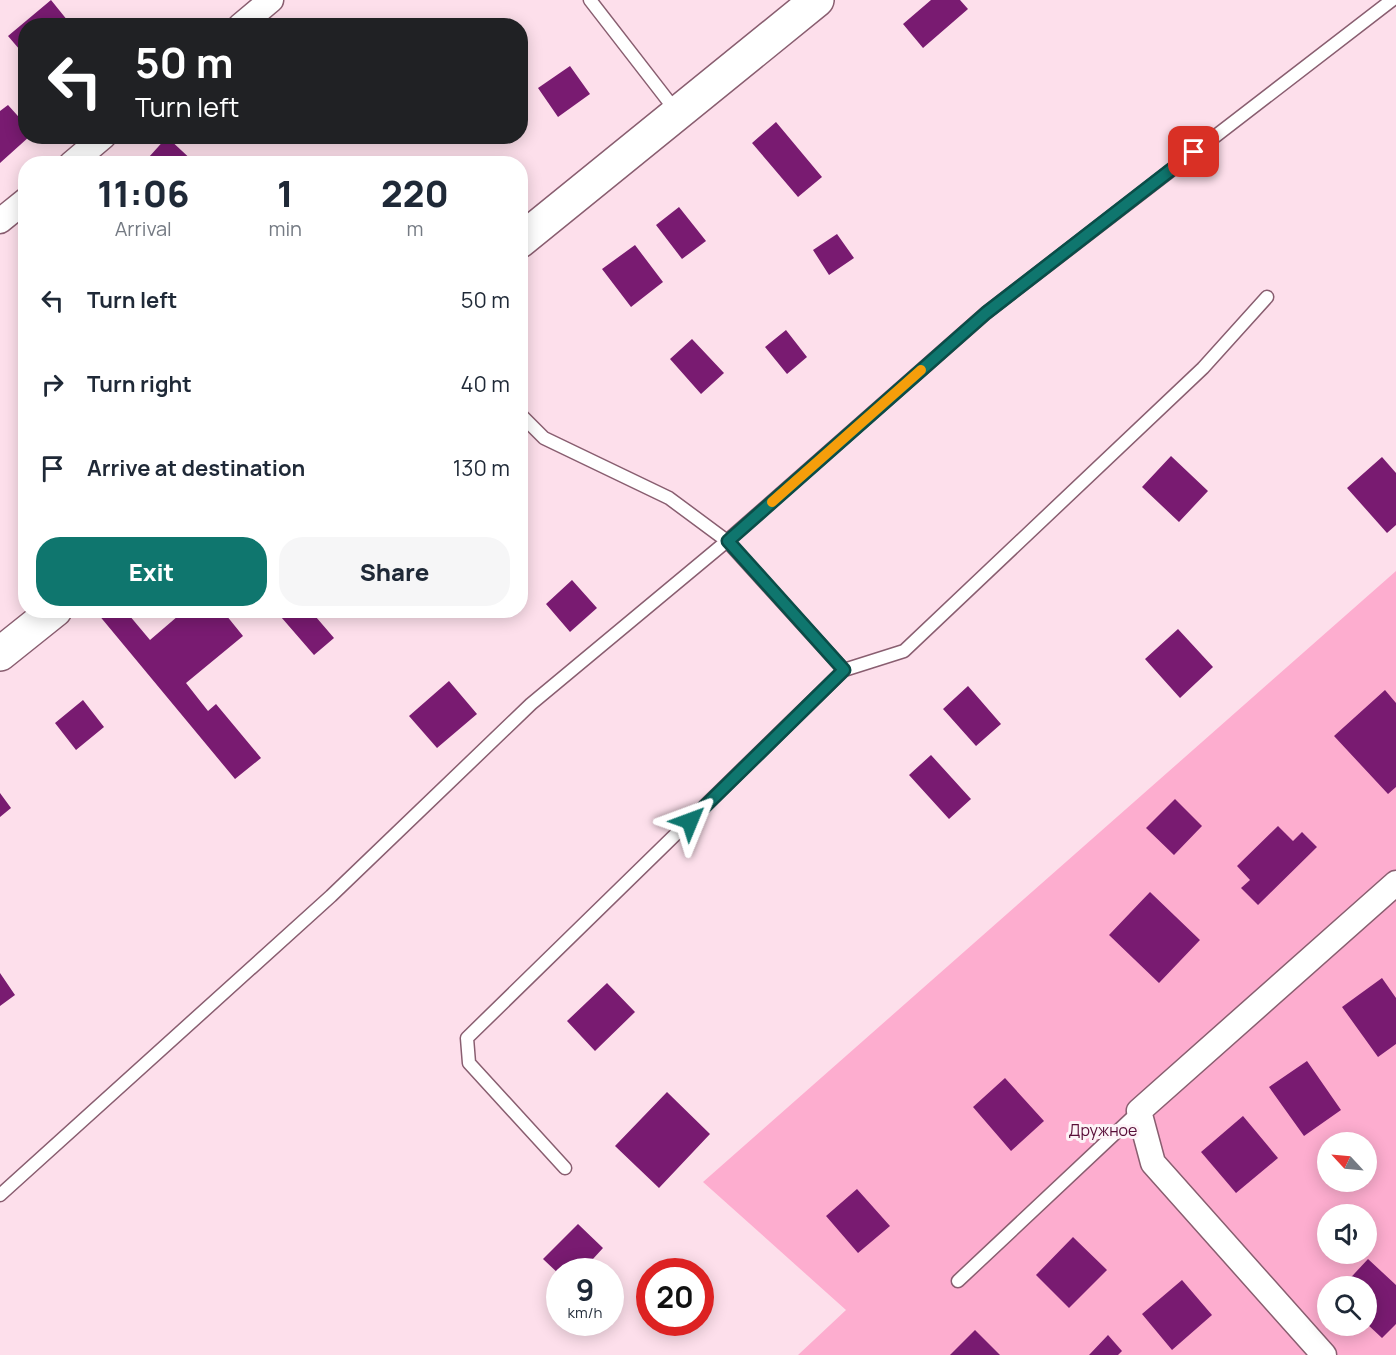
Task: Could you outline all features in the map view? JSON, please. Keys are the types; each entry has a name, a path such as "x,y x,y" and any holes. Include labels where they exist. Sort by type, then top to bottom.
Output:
{"street":[{"path":"250,18 272,0"},
{"path":"528,235 817,0"},
{"path":"80,156 95,144"},
{"path":"0,221 18,207"},
{"path":"0,654 45,618"},
{"path":"1324,1355 1153,1163 1139,1111 1396,883"}],"lane":[{"path":"590,0 679,114"},
{"path":"0,1195 331,896 531,704 728,541 986,313 1392,0"},
{"path":"565,1168 469,1063 467,1038 844,670 904,651 1203,368 1267,297"},
{"path":"528,422 544,438 669,498 728,541 844,670"},
{"path":"958,1281 1139,1111"}],"green space":[{"name":"Дружное","path":"1396,571 1396,1355 798,1355 846,1310 703,1182"}],"building":[{"path":"51,0 66,18 30,18"},
{"path":"931,0 960,0 968,9 923,48 903,24"},
{"path":"18,28 18,48 8,36"},
{"path":"570,66 590,94 558,117 538,88"},
{"path":"8,105 18,116 18,144 21,144 0,163 0,111"},
{"path":"776,122 822,177 798,197 752,143"},
{"path":"161,144 175,144 187,156 150,156"},
{"path":"679,207 706,241 682,259 656,225"},
{"path":"837,234 854,258 829,275 813,250"},
{"path":"635,245 663,282 631,307 602,269"},
{"path":"786,330 807,357 787,374 765,347"},
{"path":"692,339 724,373 701,394 670,359"},
{"path":"1171,456 1208,491 1179,522 1142,487"},
{"path":"1382,457 1396,473 1396,525 1387,533 1347,488"},
{"path":"572,580 597,608 570,632 546,604"},
{"path":"101,618 132,618 150,640 176,618 228,618 243,636 186,683 208,711 216,704 261,758 235,779"},
{"path":"282,618 317,618 334,638 314,655"},
{"path":"1178,629 1213,667 1180,698 1145,659"},
{"path":"449,681 477,714 437,748 409,716"},
{"path":"968,686 1001,724 976,746 943,709"},
{"path":"1385,690 1396,703 1396,787 1388,794 1334,736"},
{"path":"83,700 104,727 76,750 55,723"},
{"path":"931,755 971,799 949,819 909,775"},
{"path":"0,793 11,808 0,817"},
{"path":"1175,799 1202,826 1174,855 1146,828"},
{"path":"1278,826 1293,841 1302,832 1317,847 1258,905 1241,888 1250,880 1237,866"},
{"path":"1150,892 1200,940 1159,983 1109,935"},
{"path":"0,973 15,995 0,1006"},
{"path":"1382,978 1396,998 1396,1044 1378,1057 1342,1007"},
{"path":"607,983 635,1012 595,1051 567,1021"},
{"path":"1307,1061 1341,1110 1304,1136 1269,1087"},
{"path":"1005,1078 1044,1121 1011,1151 973,1107"},
{"path":"667,1092 710,1134 659,1188 615,1146"},
{"path":"1243,1116 1278,1158 1236,1193 1201,1152"},
{"path":"857,1189 890,1226 858,1253 826,1216"},
{"path":"578,1224 603,1248 594,1258 546,1258 546,1262 543,1259"},
{"path":"1073,1237 1107,1270 1069,1308 1036,1275"},
{"path":"1363,1264 1373,1264 1396,1285 1396,1324 1382,1338 1377,1333 1377,1276 1352,1276"},
{"path":"1182,1280 1212,1315 1172,1350 1142,1314"},
{"path":"975,1330 1000,1355 950,1355"},
{"path":"1108,1335 1122,1351 1118,1355 1089,1355"}],"slow traffic":[{"path":"772,502 921,370"}],"route":[{"path":"690,821 844,670 728,541 986,313 1194,152"}]}
